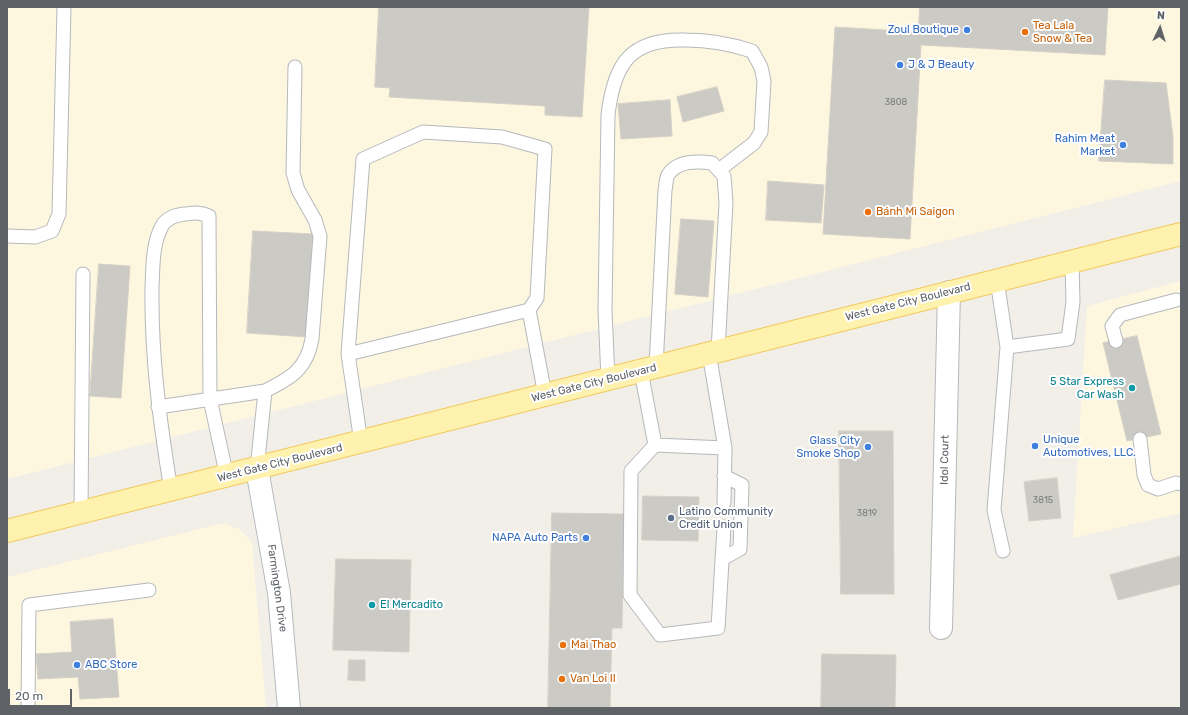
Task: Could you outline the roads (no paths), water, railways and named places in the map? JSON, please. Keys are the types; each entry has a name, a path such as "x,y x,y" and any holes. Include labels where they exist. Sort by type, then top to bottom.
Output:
{"main road":[{"name":"West Gate City Boulevard","path":"7,531 227,477 1181,234"}],"street":[{"name":"Idol Court","path":"941,628 949,292"},
{"name":"Farmington Drive","path":"257,469 280,593 289,708"}],"lane":[{"path":"7,236 35,237 52,231 59,214 64,7"},
{"path":"608,379 606,303 608,115 613,87 618,73 627,58 641,46 655,41 694,40 738,46 752,51 761,67 764,81 761,132 754,142 719,170"},
{"path":"158,406 265,391 281,383 301,368 306,360 312,339 320,236 315,220 298,190 293,173 295,67"},
{"path":"348,354 529,310 537,298 545,149 502,137 423,132 363,159 348,354 362,442"},
{"path":"724,503 725,448 714,352 726,203 724,176 712,163 689,162 678,167 668,175 665,190 649,369 655,445 631,471 630,595 660,635 718,628 724,527"},
{"path":"171,490 158,406 152,320 153,267 156,240 163,225 168,219 177,215 203,213 209,216 210,399 227,477"},
{"path":"1007,347 1068,339 1073,302 1072,262"},
{"path":"81,512 83,274"},
{"path":"997,280 1007,347 994,510 1003,551"},
{"path":"1116,340 1112,326 1120,315 1176,300"},
{"path":"529,310 545,395"},
{"path":"257,469 265,391"},
{"path":"1140,439 1144,475 1148,485 1158,489 1179,481"},
{"path":"655,445 725,448"},
{"path":"722,559 740,549 742,485 724,476"},
{"path":"28,708 29,605 149,590"}],"place":[{"name":"Zoul Boutique","path":"967,30"},
{"name":"Tea Lala Snow & Tea","path":"1025,32"},
{"name":"J & J Beauty","path":"900,65"},
{"name":"Rahim Meat Market","path":"1123,145"},
{"name":"Bánh Mì Saigon","path":"868,212"},
{"name":"5 Star Express Car Wash","path":"1132,388"},
{"name":"Unique Automotives, LLC.","path":"1035,446"},
{"name":"Glass City Smoke Shop","path":"868,447"},
{"name":"Latino Community Credit Union","path":"671,518"},
{"name":"NAPA Auto Parts","path":"586,538"},
{"name":"El Mercadito","path":"372,605"},
{"name":"Mai Thao","path":"563,645"},
{"name":"ABC Store","path":"77,665"},
{"name":"Van Loi II","path":"562,679"}]}
